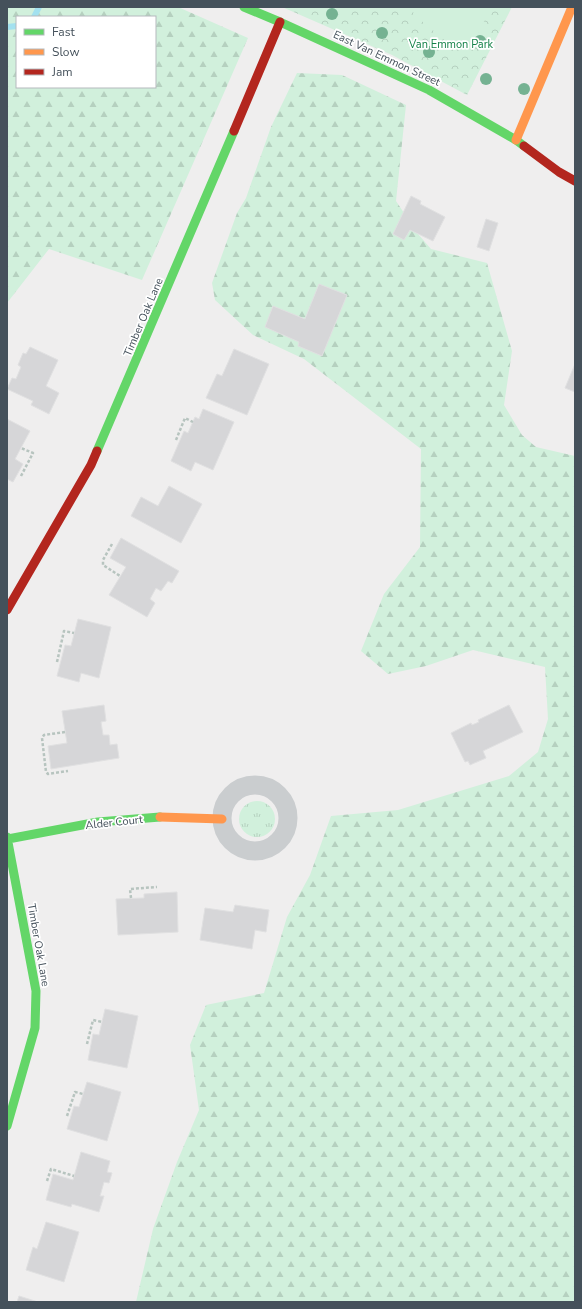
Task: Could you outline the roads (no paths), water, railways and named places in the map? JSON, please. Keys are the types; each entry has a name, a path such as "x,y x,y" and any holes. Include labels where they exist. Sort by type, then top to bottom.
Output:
{"street":[{"name":"East Van Emmon Street","path":"244,7 429,90 516,140 559,172 575,181"},
{"path":"516,140 572,7"},
{"name":"Timber Oak Lane","path":"7,610 91,465 280,22"},
{"name":"Alder Court","path":"7,838 98,822 164,817 222,819"},
{"name":"Timber Oak Lane","path":"7,838 36,991 35,1028 7,1126"}],"waterway":[{"path":"34,16 39,7"},
{"path":"7,27 16,26"}],"park label":[{"name":"Van Emmon Park","path":"451,44"}]}
